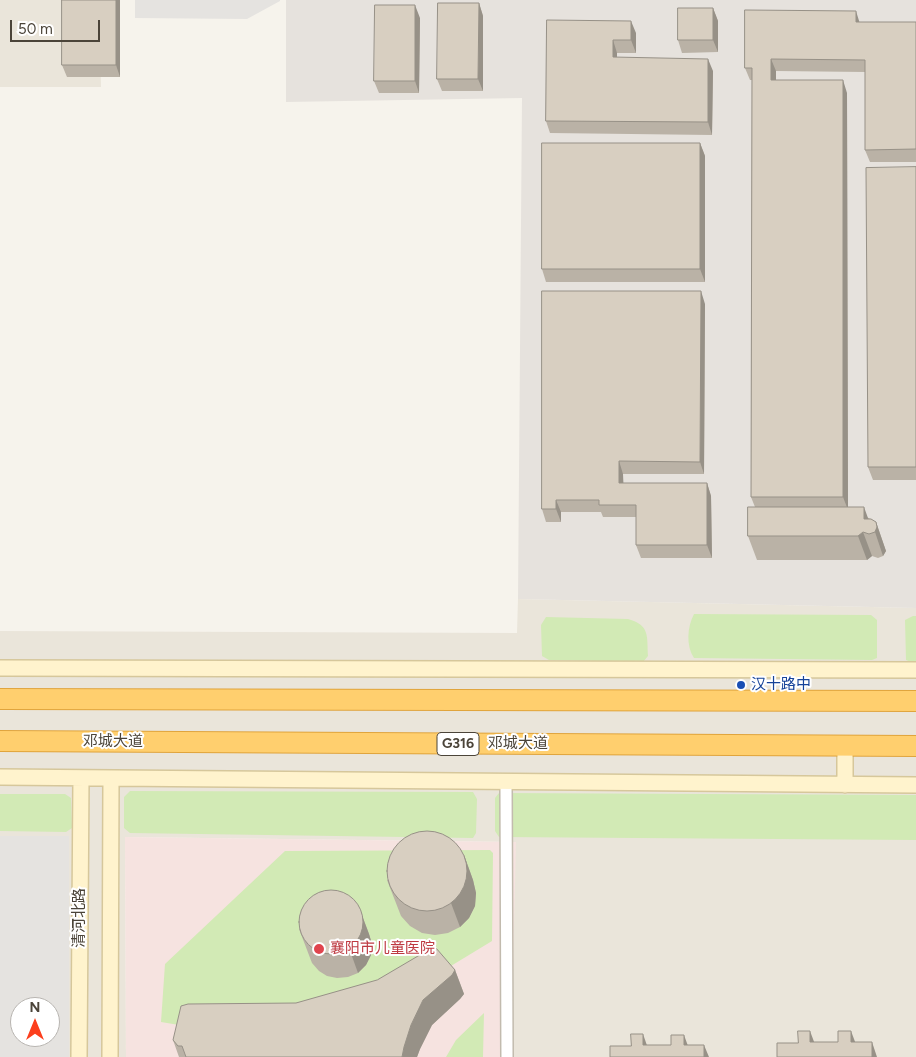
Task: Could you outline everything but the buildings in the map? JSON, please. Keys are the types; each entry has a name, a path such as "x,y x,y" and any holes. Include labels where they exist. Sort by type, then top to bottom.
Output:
{"highway":[{"path":"0,699 916,701"},
{"name":"邓城大道","path":"0,741 916,746"}],"street":[{"path":"0,668 916,670"},
{"path":"845,746 845,785"},
{"path":"0,777 916,785"},
{"name":"清河北路","path":"79,1057 80,778"},
{"name":"清河北路","path":"110,1057 111,778"},
{"path":"506,782 507,1057"}],"shaded area":[{"path":"0,0 99,0 101,87 0,87"},
{"path":"135,0 280,1 247,19 135,18"},
{"path":"286,0 916,0 916,608 518,599 522,98 286,102"},
{"path":"518,599 916,608 916,1057 511,1057 515,842 125,837 126,1057 0,1057 0,631 517,633"},
{"path":"0,836 69,836 69,1057 0,1057"},
{"name":"襄阳市儿童医院","path":"125,837 516,842 511,1057 126,1057"}],"green space":[{"path":"694,614 871,615 877,620 877,658 872,660 694,658 691,653 688,636"},
{"path":"916,616 916,662 906,660 905,620"},
{"path":"546,617 628,619 635,621 646,632 648,656 643,662 549,660 542,656 541,625"},
{"path":"130,791 473,792 477,799 476,833 473,838 130,833 124,828 124,797"},
{"path":"499,793 916,795 916,840 499,837 495,831 495,798"},
{"path":"0,794 65,794 71,798 72,828 66,832 0,831"},
{"path":"490,850 493,853 492,941 441,972 197,1028 161,1022 165,964 285,851"},
{"path":"484,1013 483,1057 446,1057 456,1040"}],"place":[{"name":"汉十路中","path":"741,685"},
{"name":"襄阳市儿童医院","path":"319,949"}]}
